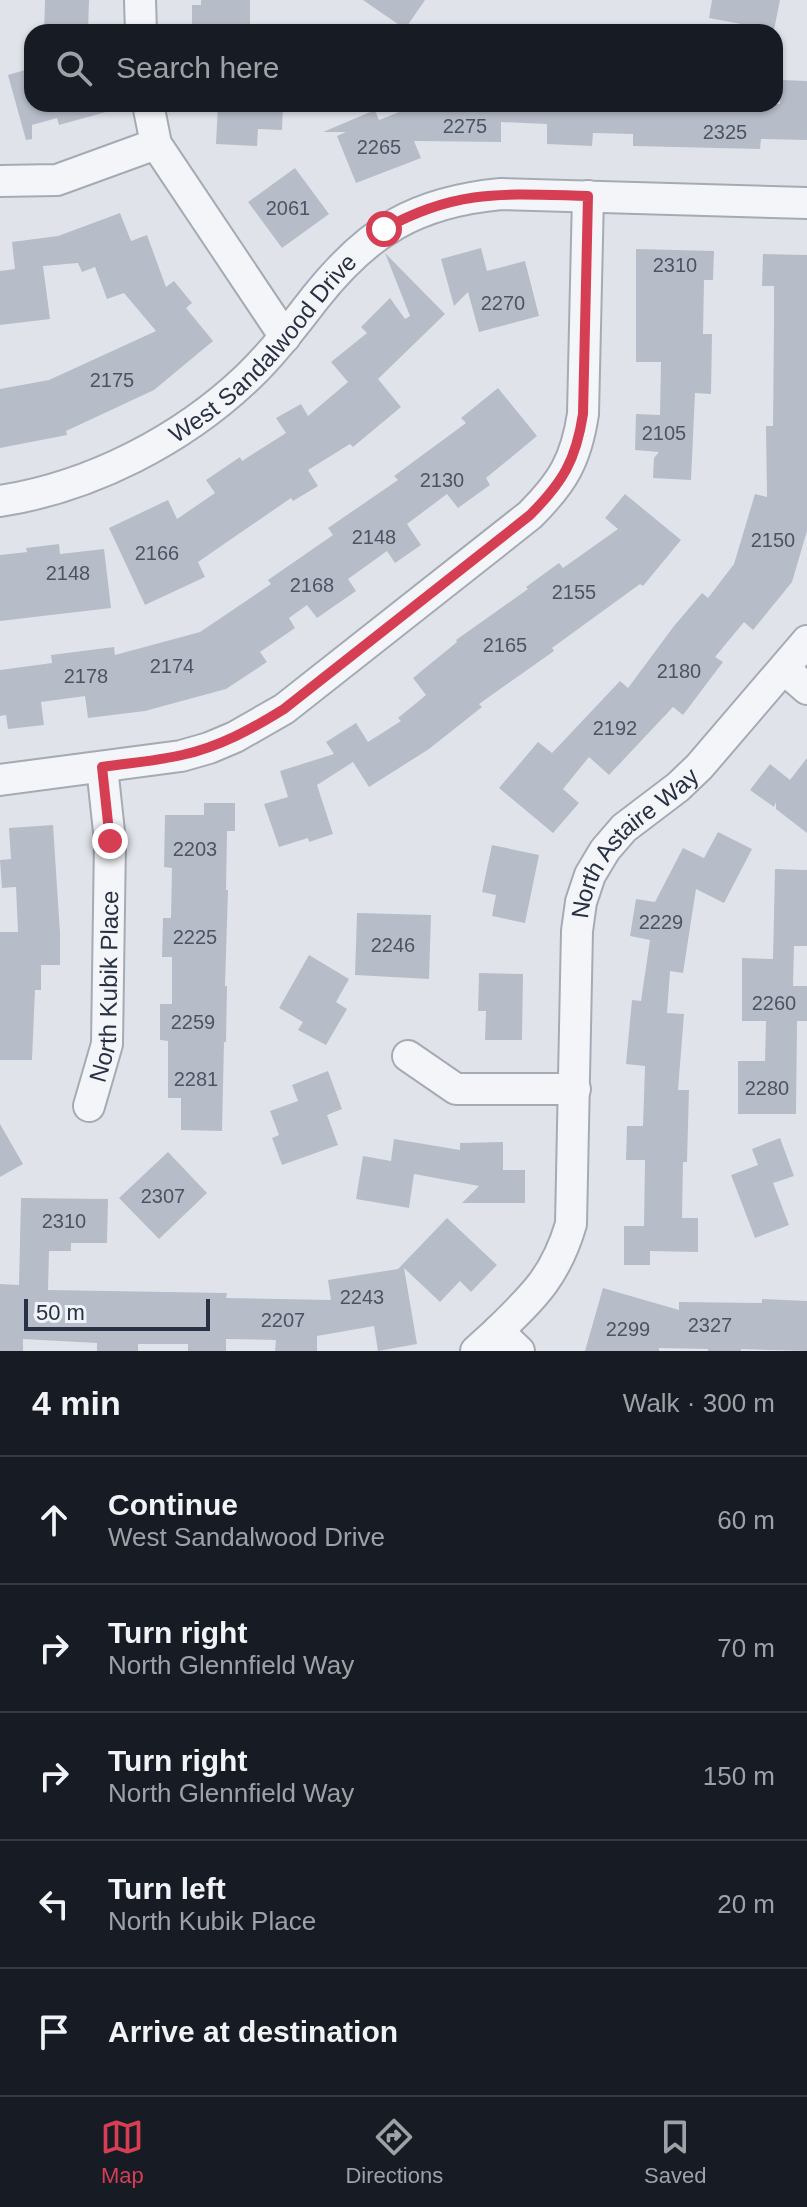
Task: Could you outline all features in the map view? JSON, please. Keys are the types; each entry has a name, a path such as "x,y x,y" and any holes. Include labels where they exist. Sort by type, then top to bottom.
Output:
{"street":[{"path":"140,0 141,24"},
{"path":"150,112 156,144 285,337"},
{"path":"0,181 57,180 156,144"},
{"name":"West Sandalwood Drive","path":"0,501 63,486 115,466 162,441 208,411 249,376 361,248 384,229 436,205 467,197 501,194 807,203"},
{"path":"0,780 181,756 209,748 260,724 284,709 518,525 551,494 567,470 578,443 583,414 588,196"},
{"name":"North Astaire Way","path":"498,1344 549,1277 563,1252 571,1224 577,931 581,902 590,875 605,850 624,828 699,767 807,641"},
{"path":"784,669 807,689"},
{"name":"North Kubik Place","path":"89,1106 107,1044 110,841 102,767"},
{"path":"408,1056 456,1089 575,1089"}],"building":[{"path":"45,0 89,0 88,24 44,24"},
{"path":"201,0 250,0 250,24 192,24 192,5 201,5"},
{"path":"363,0 425,0 408,24 398,24"},
{"path":"712,0 780,0 775,24 742,24 709,18"},
{"path":"24,70 24,112 106,112 59,125 57,118 32,125 32,139 26,140 8,75"},
{"path":"783,80 807,81 807,140 761,139 760,149 633,146 633,134 593,133 592,146 547,144 547,124 501,122 501,142 414,141 421,158 356,183 337,136 346,132 323,132 370,112 376,112 379,120 400,112 783,112"},
{"path":"218,112 283,112 282,130 258,129 257,146 216,144"},
{"path":"295,168 329,214 282,248 248,202"},
{"path":"120,213 131,241 147,235 166,287 174,281 192,303 186,308 213,341 154,390 66,431 67,435 0,448 0,389 49,380 156,331 124,293 107,299 95,267 82,272 78,263 43,266 50,319 0,325 0,271 15,269 12,242 58,236"},
{"path":"481,248 487,271 525,261 539,316 479,332 468,292 454,306 441,259"},
{"path":"636,249 714,251 713,280 704,280 703,334 712,334 711,394 695,393 691,480 653,478 654,458 659,452 635,450 636,414 660,415 661,362 636,362"},
{"path":"385,253 445,314 378,379 401,407 353,447 350,444 308,470 318,486 293,501 291,498 198,562 205,577 145,605 109,528 168,500 177,519 215,493 206,480 240,457 242,461 286,433 276,418 301,404 308,416 348,382 331,362 367,333 361,327 390,298 405,319 410,316"},
{"path":"763,254 807,255 807,531 792,582 753,630 744,622 715,657 723,662 683,715 673,707 609,775 589,757 563,789 579,803 553,833 499,788 538,742 552,753 620,681 628,688 702,593 708,598 734,564 755,494 767,497 766,426 773,426 774,286 762,286"},
{"path":"498,388 537,436 486,478 490,485 458,508 447,494 407,524 421,545 395,563 387,551 348,579 356,591 317,618 307,605 289,618 295,628 260,652 267,662 226,689 145,711 88,718 85,696 41,702 44,725 8,729 6,715 0,716 0,670 52,663 51,655 114,647 115,655 200,632 271,584 268,580 333,535 328,528 398,480 394,476 466,423 461,418"},
{"path":"625,494 681,540 643,586 640,584 552,648 554,651 479,704 482,707 429,749 369,787 353,762 317,785 333,834 279,847 264,804 288,797 280,771 334,754 326,742 356,723 368,742 401,721 398,718 426,695 413,678 456,640 559,563 563,568 618,529 605,518"},
{"path":"59,544 60,554 104,549 111,608 0,621 0,555"},
{"path":"807,758 807,833 776,809 776,802 774,807 750,790 770,764 790,780"},
{"path":"204,803 235,803 235,831 227,831 227,986 222,1131 181,1130 181,1098 168,1098 168,1041 160,1040 160,1004 172,1004 172,957 162,957 163,918 171,918 172,868 164,867 165,815 204,815"},
{"path":"53,825 60,965 41,965 41,990 35,990 32,1060 0,1060 0,932 18,932 16,887 2,888 0,860 11,859 9,828"},
{"path":"718,832 752,849 724,903 696,889 683,973 670,971 667,1013 684,1014 678,1090 689,1090 682,1218 698,1218 698,1252 650,1251 650,1265 624,1265 624,1226 644,1226 645,1160 626,1160 627,1126 643,1126 645,1066 626,1064 632,1000 641,1001 650,940 630,936 636,899 655,902 683,848 704,858"},
{"path":"492,845 539,855 525,923 492,916 496,895 482,892"},
{"path":"775,869 807,870 807,946 794,946 793,986 807,986 807,1021 797,1021 796,1114 738,1114 738,1061 765,1061 766,1021 742,1021 742,958 773,959"},
{"path":"357,913 431,915 429,979 355,975"},
{"path":"309,955 349,979 336,1002 347,1009 326,1045 298,1030 303,1022 279,1008"},
{"path":"479,973 523,974 522,1040 485,1040 486,1011 478,1011"},
{"path":"328,1071 342,1109 327,1115 338,1145 282,1165 272,1138 279,1135 270,1111 298,1101 292,1085"},
{"path":"0,1124 23,1164 0,1177"},
{"path":"780,1138 794,1176 773,1183 789,1225 755,1238 731,1175 758,1165 752,1149"},
{"path":"394,1139 460,1150 460,1143 503,1142 503,1170 525,1170 525,1203 462,1203 479,1186 414,1174 409,1208 356,1199 363,1156 391,1161"},
{"path":"168,1152 207,1193 159,1239 119,1198"},
{"path":"21,1198 108,1199 107,1243 71,1243 71,1251 49,1251 48,1290 227,1293 226,1298 331,1300 328,1280 398,1269 447,1218 497,1265 471,1292 460,1281 440,1302 404,1268 417,1344 378,1351 374,1326 317,1336 317,1351 275,1351 276,1340 226,1339 226,1351 188,1351 188,1344 138,1344 138,1351 97,1351 97,1343 23,1339 23,1351 0,1351 0,1284 19,1285"},
{"path":"603,1288 679,1310 679,1302 807,1301 807,1351 659,1348 659,1351 585,1351"}],"route":[{"path":"110,841 102,767 181,756 209,748 284,709 530,515 551,494 567,470 578,443 583,414 588,196 501,194 467,197 436,205 384,229"}]}
